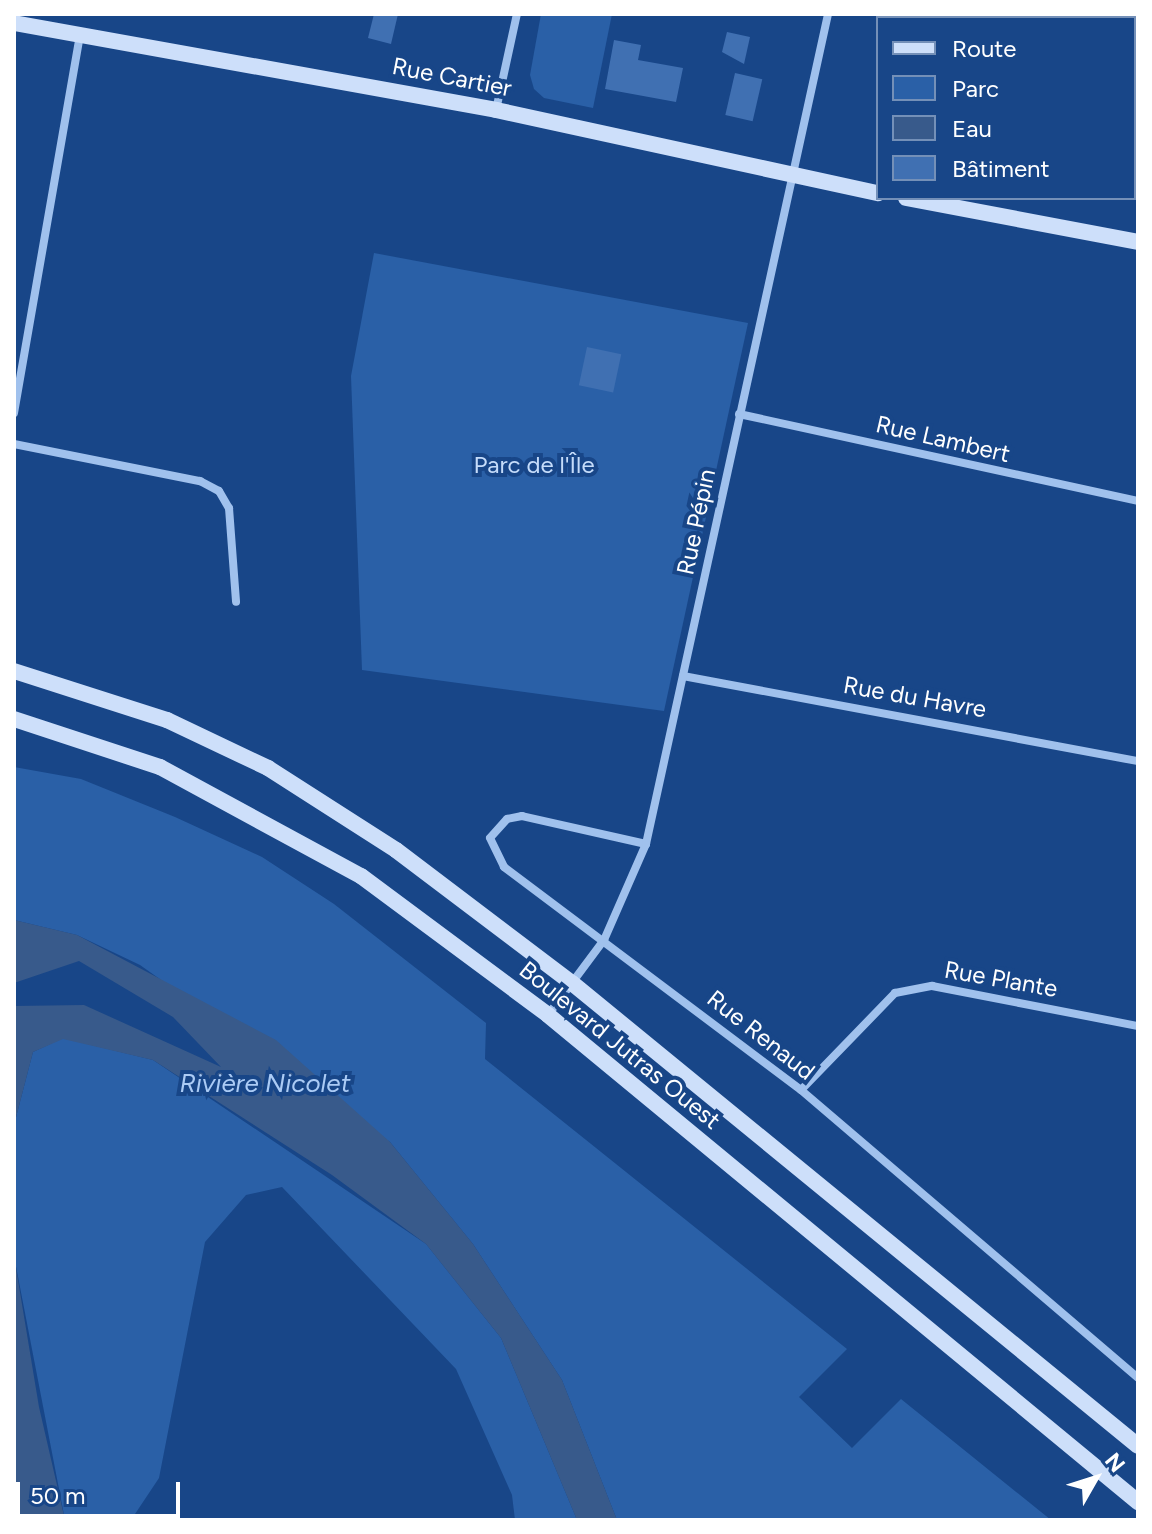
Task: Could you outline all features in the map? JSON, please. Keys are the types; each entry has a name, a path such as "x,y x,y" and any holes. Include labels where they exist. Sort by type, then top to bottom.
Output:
{"main road":[{"name":"Rue Cartier","path":"14,23 496,110 876,193"},
{"path":"917,200 1138,242"},
{"name":"Boulevard Jutras Ouest","path":"14,671 167,720 268,768 396,850 572,983 1138,1446"},
{"name":"Boulevard Jutras Ouest","path":"14,719 160,767 256,814 361,876 548,1015 1138,1502"}],"street":[{"path":"496,110 517,14"},
{"name":"Rue Pépin","path":"548,1015 604,940 646,844 790,176 828,14"},
{"path":"14,413 80,33"},
{"name":"Rue Lambert","path":"739,414 1138,501"},
{"path":"14,444 219,491 229,508 236,602"},
{"name":"Rue du Havre","path":"683,676 1138,761"},
{"name":"Rue Renaud","path":"646,844 522,816 507,819 490,838 504,867 801,1090 1138,1378"},
{"name":"Rue Plante","path":"801,1090 895,993 932,986 1138,1026"}],"green space":[{"path":"541,14 612,14 593,108 544,98 534,89 530,75"},
{"name":"Parc de l'Île","path":"374,253 748,323 664,711 362,670 351,376"},
{"path":"14,767 81,779 175,817 262,857 334,904 486,1023 485,1059 847,1349 799,1397 852,1448 901,1399 1051,1520 617,1520 562,1380 473,1244 390,1142 140,965 77,935 14,920"},
{"path":"63,1038 153,1060 426,1244 501,1338 577,1520 515,1520 512,1495 456,1369 282,1187 246,1195 205,1242 159,1478 131,1520 65,1520 14,1256 14,1125 33,1052"}],"water":[{"name":"Rivière Nicolet","path":"14,920 77,935 276,1040 390,1142 473,1244 562,1380 617,1520 577,1520 501,1338 426,1244 332,1175 153,1060 63,1039 33,1052 14,1125 14,1006 84,1005 221,1067 173,1017 79,961 14,983"},
{"path":"14,1256 39,1407 65,1520 14,1520"}],"building":[{"path":"374,14 398,14 391,44 368,38"},
{"path":"727,32 750,37 744,64 722,52"},
{"path":"614,40 641,45 638,60 683,68 676,102 605,89"},
{"path":"735,73 762,79 753,121 725,115"},
{"path":"587,347 621,354 613,392 579,385"}]}
